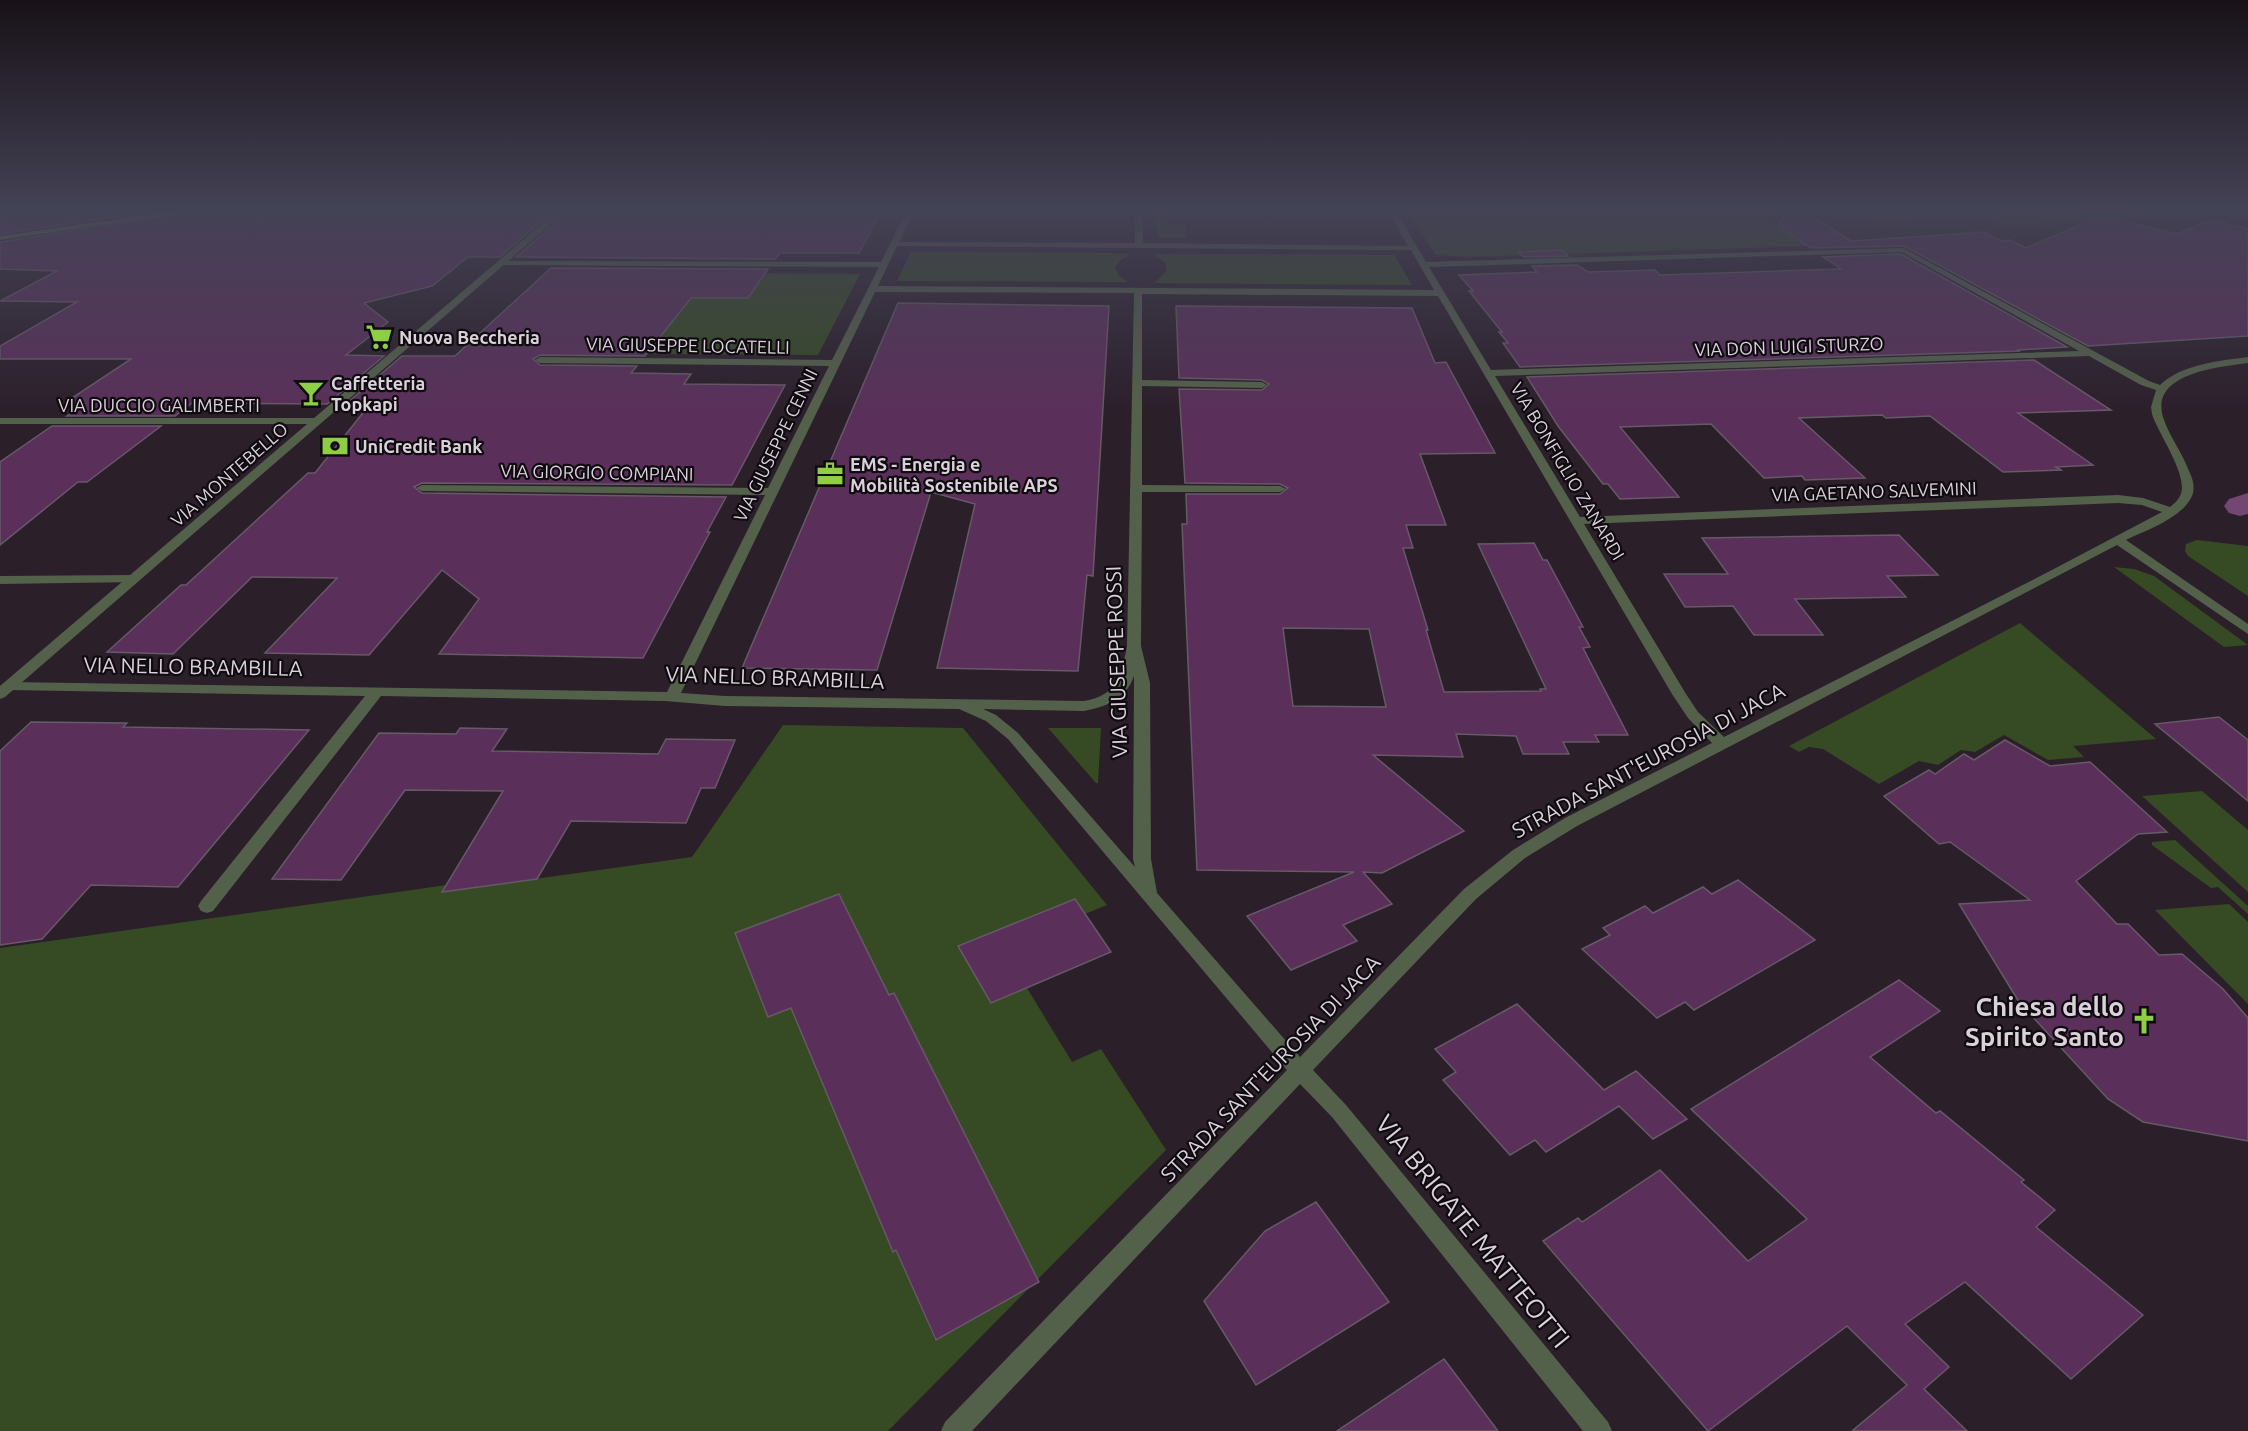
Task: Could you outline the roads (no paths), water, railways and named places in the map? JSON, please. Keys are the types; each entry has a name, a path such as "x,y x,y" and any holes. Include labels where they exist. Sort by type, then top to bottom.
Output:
{"street":[{"name":"VIA MONTEBELLO","path":"4,690 485,277"},
{"name":"VIA GIUSEPPE CENNI","path":"672,696 878,277"},
{"name":"VIA BONFIGLIO ZANARDI","path":"1431,277 1679,694 1698,721 1722,745"},
{"path":"1952,277 2145,383 2162,389 2171,381 2197,370 2248,360"},
{"path":"872,289 1441,293"},
{"name":"VIA GIUSEPPE ROSSI","path":"1138,291 1134,646 1143,683 1142,859 1148,889 1156,904"},
{"name":"VIA DON LUIGI STURZO","path":"1488,373 2091,353"},
{"name":"VIA GIUSEPPE LOCATELLI","path":"540,360 836,363"},
{"path":"1137,383 1262,385"},
{"name":"STRADA SANT'EUROSIA DI JACA","path":"954,1431 1470,894 1519,854 1571,822 2119,541 2172,511 2185,498 2188,488 2181,465 2157,410 2158,398 2162,389"},
{"name":"VIA DUCCIO GALIMBERTI","path":"0,421 318,421"},
{"name":"VIA GIORGIO COMPIANI","path":"422,488 773,492"},
{"path":"1135,488 1280,489"},
{"name":"VIA GAETANO SALVEMINI","path":"1576,521 2118,499 2143,502 2172,511"},
{"path":"2119,541 2248,630"},
{"path":"0,580 134,579"},
{"name":"VIA NELLO BRAMBILLA","path":"4,690 377,691 672,696 725,701 1094,705 1116,694 1126,683 1134,646"},
{"path":"207,906 377,691"},
{"name":"VIA GIUSEPPE ROSSI","path":"936,704 976,712 991,718 1006,729 1299,1070"},
{"name":"VIA BRIGATE MATTEOTTI","path":"1299,1070 1346,1119 1599,1431"}],"waterway":[{"path":"2240,506 2248,503"}],"place":[{"name":"Nuova Beccheria","path":"379,337"},
{"name":"Caffetteria Topkapi","path":"311,393"},
{"name":"UniCredit Bank","path":"335,446"},
{"name":"EMS - Energia e Mobilità Sostenibile APS","path":"830,474"},
{"name":"Chiesa dello Spirito Santo","path":"2144,1021"}]}
